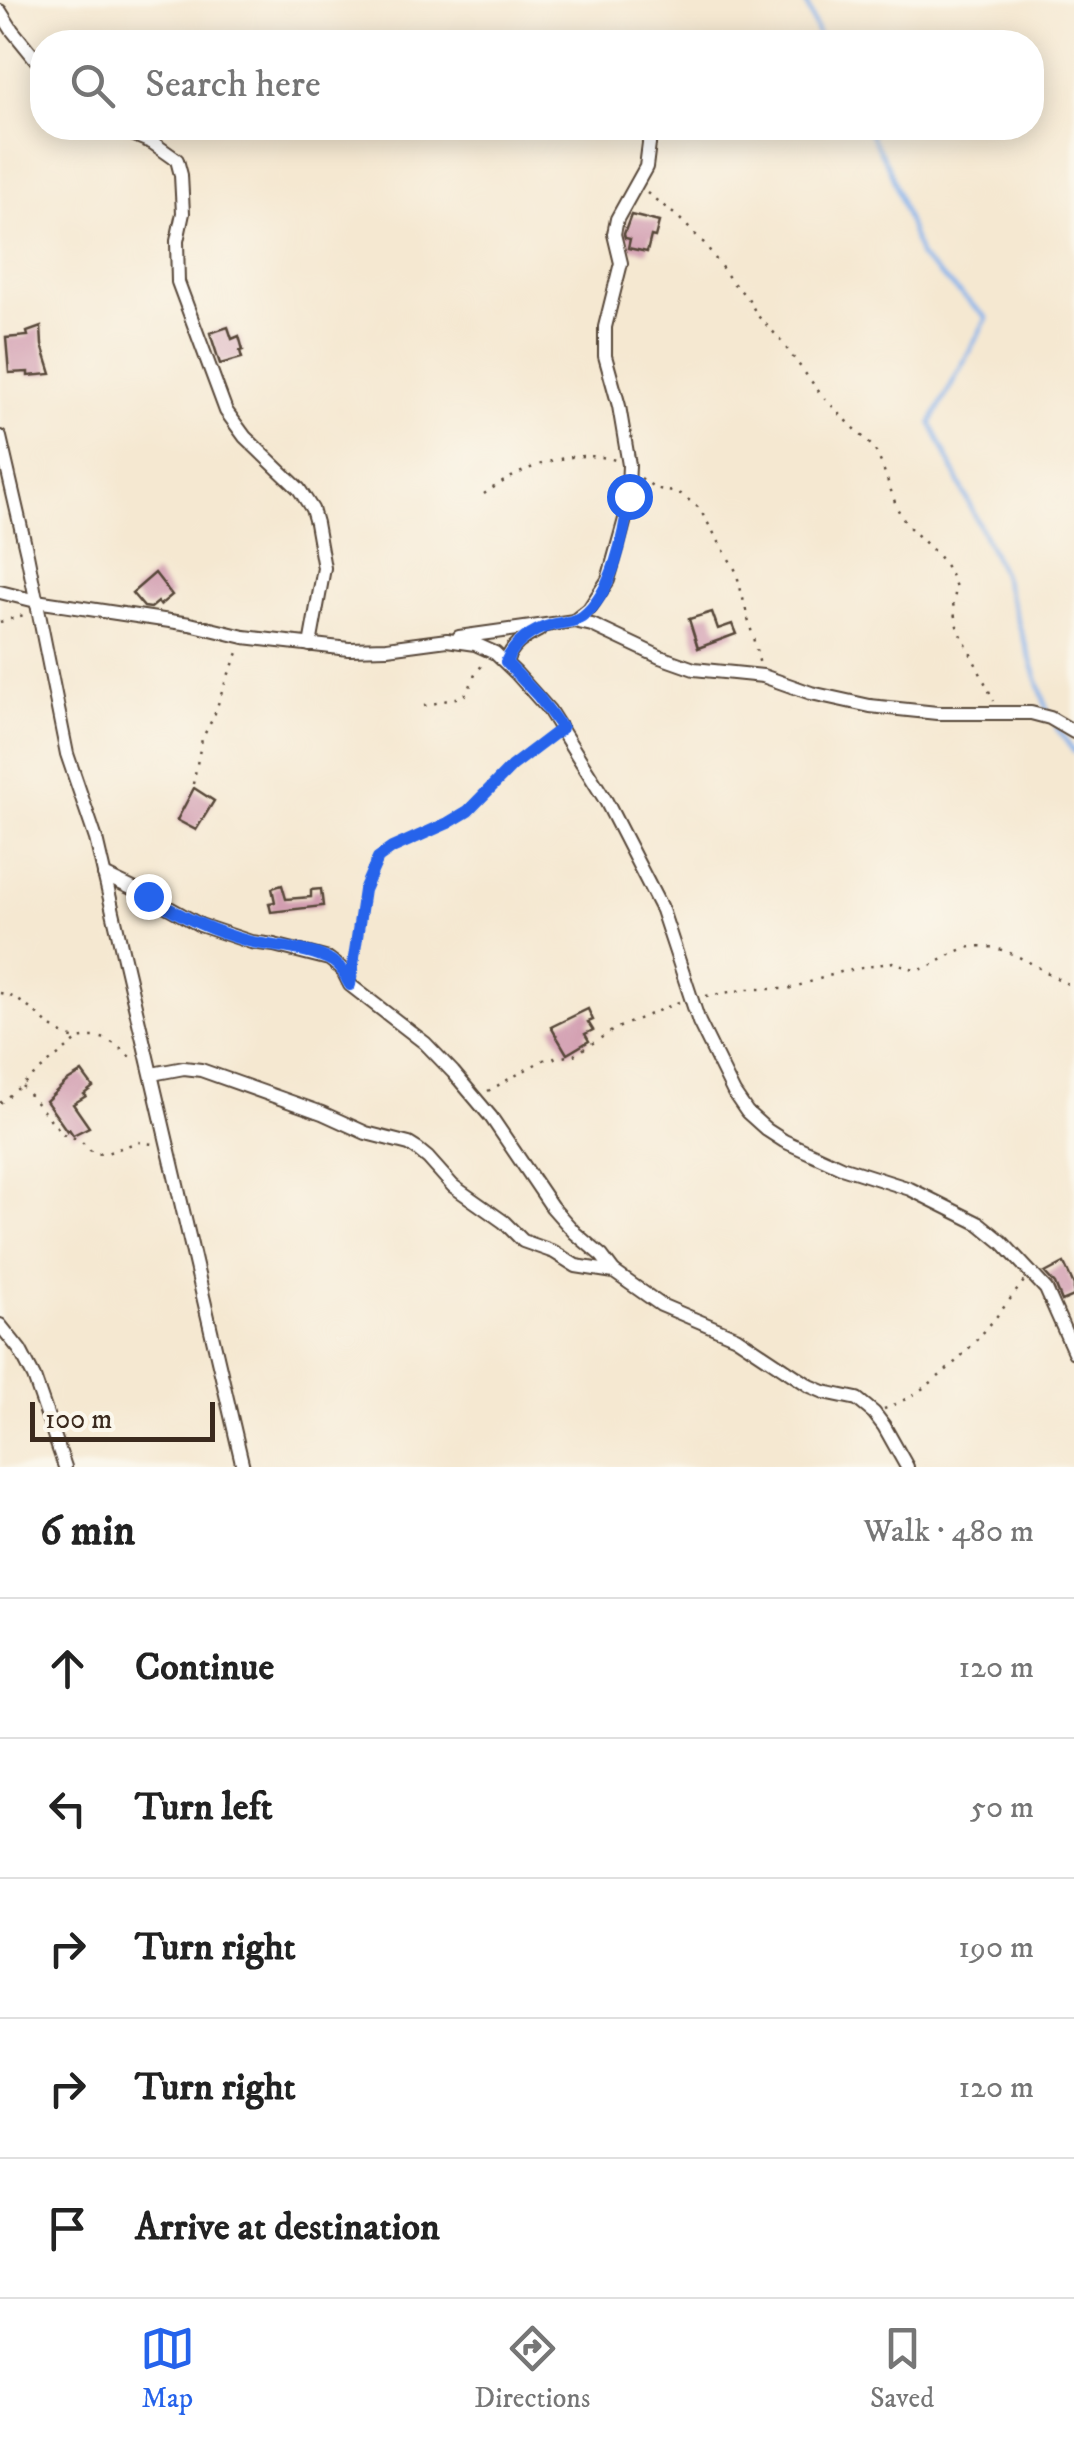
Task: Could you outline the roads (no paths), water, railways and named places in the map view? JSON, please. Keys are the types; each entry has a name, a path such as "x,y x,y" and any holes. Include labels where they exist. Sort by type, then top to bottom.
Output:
{"street":[{"path":"0,11 30,53"},
{"path":"144,140 177,160 183,212 177,242 178,282 226,411 246,437 299,488 312,508 324,568 310,644"},
{"path":"574,621 603,590 612,571 627,512 630,466 620,406 605,356 604,335 620,263 614,234 616,219 646,167 650,140"},
{"path":"0,437 67,754 96,839 242,1467"},
{"path":"0,592 37,606 190,624 244,637 364,648 574,621 694,669 763,676 811,693 870,706 937,713 1041,714 1074,732"},
{"path":"506,662 520,641 550,625"},
{"path":"447,640 488,648 538,696 562,728 653,890 690,999 734,1093 747,1112 784,1141 840,1167 910,1189 966,1216 1002,1242 1051,1298 1074,1352"},
{"path":"104,875 200,926 329,959 342,969 350,985 426,1044 476,1098 552,1207 614,1272 662,1305 736,1337 810,1386 857,1399 874,1413 907,1467"},
{"path":"152,1074 184,1068 201,1070 322,1112 382,1139 409,1144 428,1158 452,1186 504,1222 523,1241 554,1252 576,1266 614,1272"},
{"path":"0,1325 34,1376 66,1467"}],"waterway":[{"path":"805,0 816,30"},
{"path":"874,140 890,170 920,257 987,318 931,423 1001,571 1049,715"},
{"path":"1056,727 1074,752"}]}
